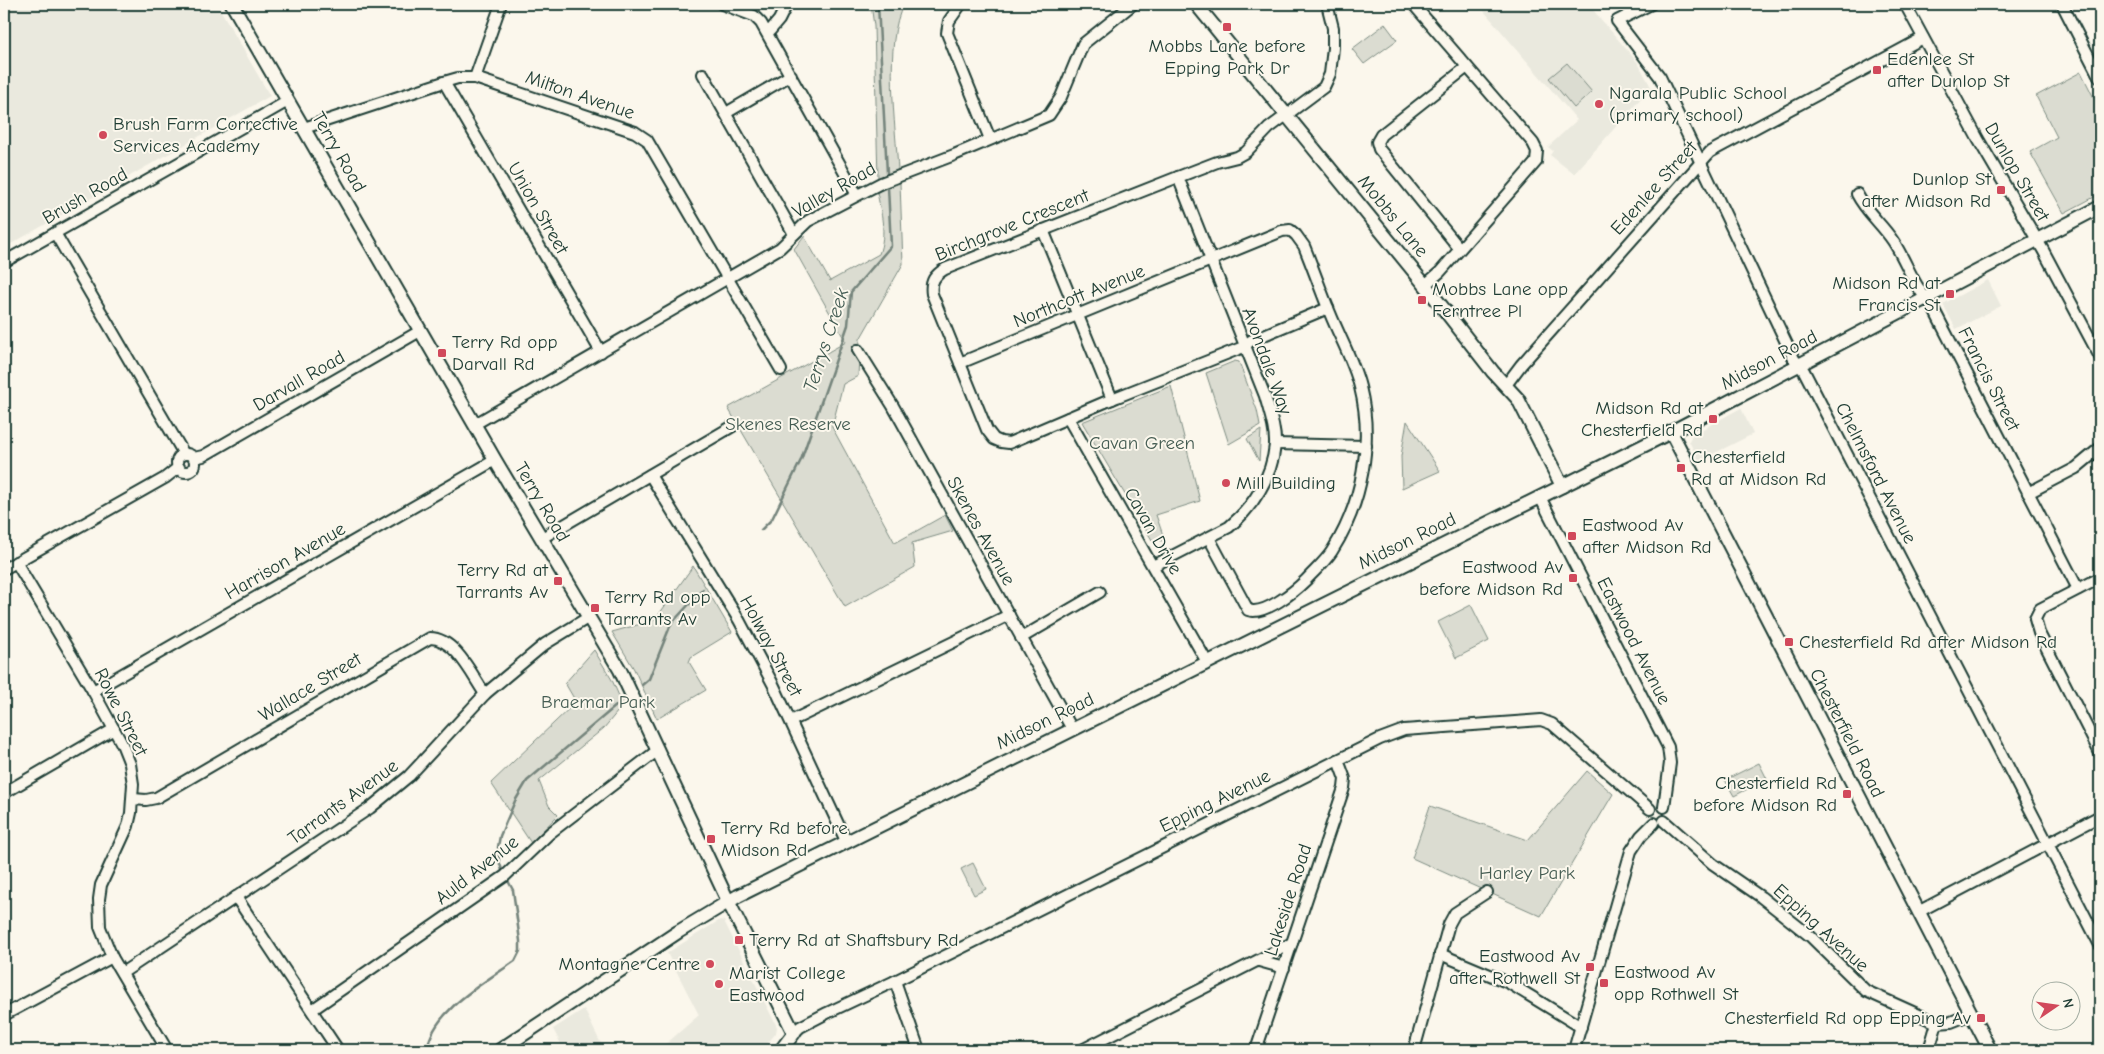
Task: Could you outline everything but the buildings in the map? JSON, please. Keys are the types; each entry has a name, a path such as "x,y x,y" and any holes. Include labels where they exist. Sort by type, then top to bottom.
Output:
{"street":[{"name":"Terry Road","path":"232,4 495,460 620,670 728,901 794,1033"},
{"path":"475,78 500,4"},
{"path":"722,4 754,16 768,33 857,195"},
{"path":"768,33 779,20 787,4"},
{"path":"961,4 949,21 947,33 990,139"},
{"name":"Valley Road","path":"475,424 780,248 808,221 891,178 954,156 1049,115 1061,97 1083,44 1133,4"},
{"name":"Mobbs Lane","path":"1196,4 1425,285 1493,372 1506,385 1526,412 1562,486"},
{"name":"Birchgrove Crescent","path":"1327,4 1333,28 1333,48 1330,74 1324,87 1257,138 1246,152 946,269 935,275 930,286 982,419 994,439 1009,443 1244,346 1252,340 1328,308"},
{"path":"1413,4 1533,143 1537,151 1536,162 1440,272 1425,285"},
{"name":"Chelmsford Avenue","path":"1651,4 1618,21 1660,77 1794,359 1799,365 2100,945"},
{"name":"Dunlop Street","path":"1905,4 2100,358"},
{"path":"2062,4 2100,78"},
{"name":"Edenlee Street","path":"1506,385 1521,365 1710,152 1723,143 1923,38"},
{"path":"1459,248 1379,149 1377,142 1381,135 1467,67"},
{"path":"703,74 794,234"},
{"path":"726,113 791,76"},
{"name":"Milton Avenue","path":"304,128 444,82 458,78 475,78 635,132 647,140 781,370"},
{"name":"Union Street","path":"444,82 601,352"},
{"name":"Brush Road","path":"4,262 288,101"},
{"name":"Avondale Way","path":"1153,566 1229,527 1252,504 1268,472 1275,444 1267,404 1178,177"},
{"name":"Francis Street","path":"1857,194 1864,207 1894,242 1920,293 1931,304 2078,589"},
{"name":"Midson Road","path":"500,1050 653,948 728,901 1671,432 2100,207"},
{"path":"1043,230 1112,399"},
{"name":"Northcott Avenue","path":"960,363 1211,262 1282,231 1290,230 1296,234 1304,246 1328,308"},
{"path":"55,233 189,456 195,462 192,469 185,471 179,467"},
{"path":"1208,538 1248,610 1259,611 1283,598 1301,585 1331,553 1345,527 1360,486 1366,446 1365,415 1360,387 1328,308"},
{"name":"Darvall Road","path":"189,456 203,456 420,331"},
{"name":"Skenes Avenue","path":"858,350 893,406 1072,729"},
{"name":"Cavan Drive","path":"1068,418 1207,662"},
{"path":"542,538 733,426"},
{"name":"Chesterfield Road","path":"1671,432 1990,1050"},
{"path":"1275,444 1366,446"},
{"path":"2028,493 2076,468 2100,448"},
{"path":"179,467 179,458 189,456"},
{"name":"Harrison Avenue","path":"93,691 495,460"},
{"path":"4,569 165,478 179,467"},
{"name":"Holway Street","path":"650,475 739,620 791,721 846,841"},
{"name":"Eastwood Avenue","path":"1540,497 1668,747 1670,764 1664,808"},
{"name":"Rowe Street","path":"16,562 93,691 124,748 130,764 133,799 128,826 106,871 99,899 100,927 112,956 167,1050"},
{"path":"2100,578 2040,609 2036,614 2035,624 2100,753"},
{"path":"1021,638 1100,592"},
{"path":"791,721 1009,615"},
{"name":"Tarrants Avenue","path":"122,973 370,808 409,776 485,694 545,644 589,617"},
{"name":"Wallace Street","path":"133,799 146,800 156,798 430,638 439,638 453,647 485,694"},
{"name":"Epping Avenue","path":"794,1033 800,1027 1338,760 1404,730 1541,720 1552,724 1650,809"},
{"path":"4,793 114,729"},
{"name":"Auld Avenue","path":"312,1010 505,876 550,833 658,750"},
{"name":"Lakeside Road","path":"1256,1050 1344,788 1345,779 1338,760"},
{"path":"1574,1050 1631,851 1641,836 1667,816 1664,808 1655,805 1650,809 1649,817 1659,822"},
{"path":"1918,912 2100,816"},
{"name":"Epping Avenue","path":"1659,822 1713,864 1761,897 1810,936 1866,991 1937,1023"},
{"path":"1414,1050 1440,954 1455,913 1488,892"},
{"path":"236,897 338,1050"},
{"path":"1082,1050 1292,943"},
{"path":"1440,954 1509,984 1582,1027"},
{"path":"4,1015 112,956"},
{"path":"1259,961 1284,968"},
{"path":"895,981 919,1050"},
{"path":"1929,1050 1937,1023 1951,1022 1970,1014"},
{"path":"781,1050 794,1033"}],"shaded area":[{"name":"Brush Farm Corrective Services Academy","path":"16,4 217,4 270,96 4,248 4,10"},
{"name":"Ngarala Public School (primary school)","path":"1478,4 1588,4 1638,63 1651,87 1574,174 1550,155 1553,151 1548,147 1577,120"},
{"path":"1988,280 2001,306 1956,329 1943,304"},
{"path":"1741,408 1753,434 1699,461 1689,441 1692,435"},
{"name":"Marist College Eastwood","path":"720,920 724,921 777,1027 776,1033 762,1050 659,1050 699,1015 667,953"},
{"path":"584,1009 604,1050 564,1050 553,1029"}],"green space":[{"path":"871,4 904,4 898,20 892,62 893,109 898,171 878,179 874,26"},
{"path":"1385,24 1397,40 1364,64 1352,49"},
{"path":"1567,63 1592,92 1574,108 1549,78"},
{"path":"2081,72 2100,110 2100,194 2064,213 2030,152 2057,137 2036,96"},
{"name":"Skenes Reserve","path":"900,183 903,264 860,339 858,376 843,384 832,427 895,543 945,515 953,531 912,543 915,567 845,607 728,408 846,342 794,249 804,236 830,281 879,254 883,231 877,192"},
{"path":"1235,361 1239,362 1257,410 1260,426 1229,444 1206,373"},
{"name":"Cavan Green","path":"1171,386 1200,501 1156,515 1165,541 1152,540 1082,422"},
{"path":"1407,421 1440,471 1402,488 1401,456"},
{"path":"1261,430 1259,461 1247,439"},
{"path":"693,566 732,632 691,657 689,662 706,690 657,719 634,669 612,632 655,620"},
{"path":"1471,605 1489,641 1456,658 1438,622"},
{"name":"Braemar Park","path":"594,650 612,680 623,705 604,728 539,781 549,806 558,815 531,843 491,783 576,702 565,683"},
{"path":"1759,763 1767,779 1734,796 1725,780"},
{"name":"Harley Park","path":"1587,771 1613,794 1541,916 1412,858 1430,806 1528,840"},
{"path":"973,863 986,889 974,895 961,869"}],"waterway":[{"name":"Terrys Creek","path":"878,4 887,173"},
{"name":"Terrys Creek","path":"761,530 772,519 801,460 848,325 851,292 891,246 888,187"},
{"name":"Terrys Creek","path":"642,685 649,679 671,624 703,589"},
{"name":"Terrys Creek","path":"503,873 499,861 498,847 500,836 515,801 527,781 623,700"},
{"name":"Terrys Creek","path":"427,1050 431,1036 449,1010 475,988 515,961 520,951 513,890 507,879"}],"place":[{"name":"Mobbs Lane before Epping Park Dr","path":"1227,27"},
{"name":"Edenlee St after Dunlop St","path":"1877,70"},
{"name":"Ngarala Public School (primary school)","path":"1599,104"},
{"name":"Brush Farm Corrective Services Academy","path":"103,135"},
{"name":"Dunlop St after Midson Rd","path":"2001,190"},
{"name":"Midson Rd at Francis St","path":"1950,294"},
{"name":"Mobbs Lane opp Ferntree Pl","path":"1422,300"},
{"name":"Terry Rd opp Darvall Rd","path":"442,353"},
{"name":"Midson Rd at Chesterfield Rd","path":"1713,419"},
{"name":"Chesterfield Rd at Midson Rd","path":"1681,468"},
{"name":"Mill Building","path":"1226,483"},
{"name":"Eastwood Av after Midson Rd","path":"1572,536"},
{"name":"Eastwood Av before Midson Rd","path":"1573,578"},
{"name":"Terry Rd at Tarrants Av","path":"558,581"},
{"name":"Terry Rd opp Tarrants Av","path":"595,608"},
{"name":"Chesterfield Rd after Midson Rd","path":"1789,642"},
{"name":"Chesterfield Rd before Midson Rd","path":"1847,794"},
{"name":"Terry Rd before Midson Rd","path":"711,839"},
{"name":"Terry Rd at Shaftsbury Rd","path":"739,940"},
{"name":"Montagne Centre","path":"710,964"},
{"name":"Eastwood Av after Rothwell St","path":"1590,967"},
{"name":"Eastwood Av opp Rothwell St","path":"1604,983"},
{"name":"Marist College Eastwood","path":"719,984"},
{"name":"Chesterfield Rd opp Epping Av","path":"1981,1018"}]}
